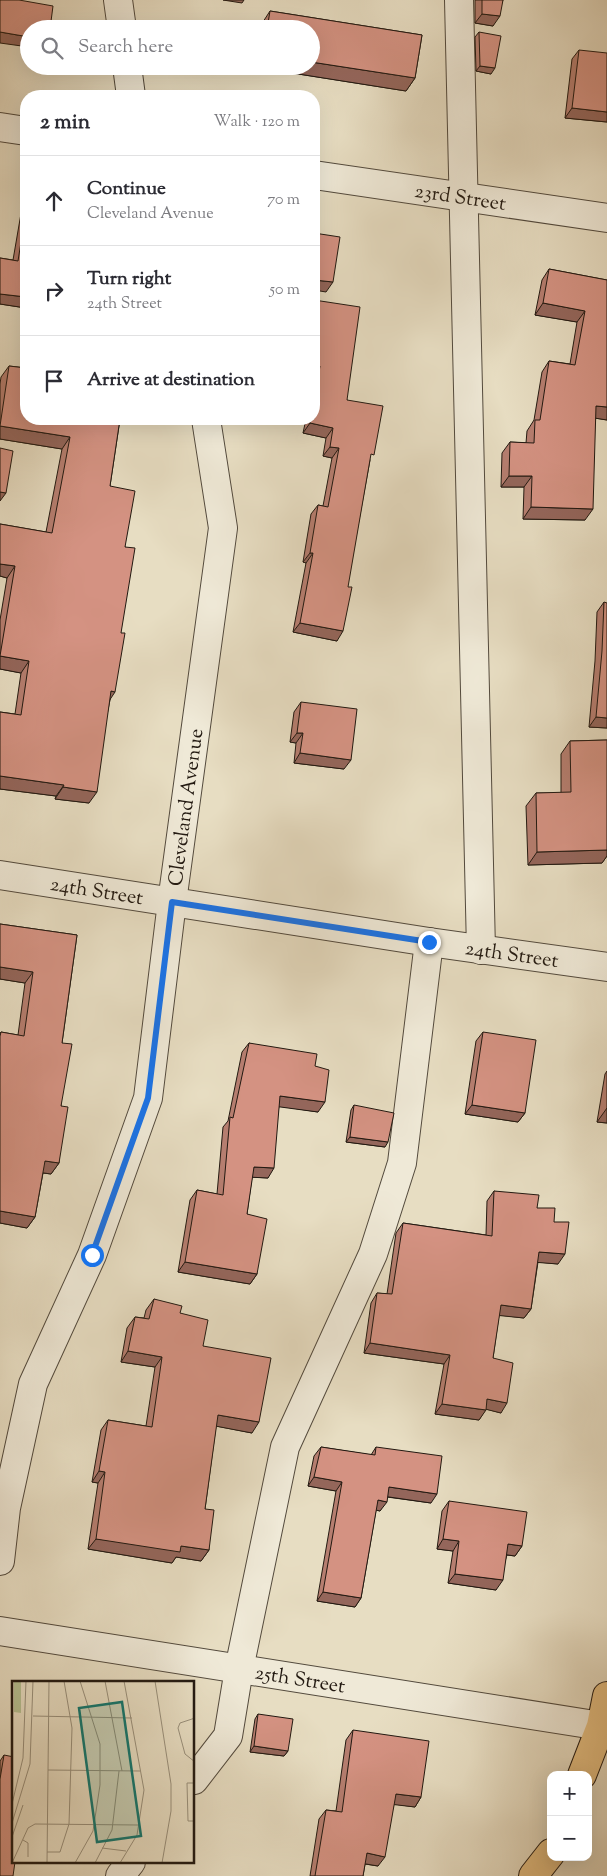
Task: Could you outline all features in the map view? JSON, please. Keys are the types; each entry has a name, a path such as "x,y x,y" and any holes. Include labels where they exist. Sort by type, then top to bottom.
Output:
{"main road":[{"path":"584,1771 601,1726 607,1696"},
{"path":"533,1876 547,1858"}],"street":[{"path":"118,0 121,20"},
{"path":"459,0 481,950"},
{"path":"128,75 130,90"},
{"path":"0,127 20,130"},
{"name":"23rd Street","path":"320,176 607,218"},
{"name":"Cleveland Avenue","path":"0,1561 6,1508 33,1384 92,1255 148,1098 172,902 223,528 207,425"},
{"name":"24th Street","path":"0,875 481,950 607,967"},
{"path":"195,1779 228,1736 285,1447 372,1254 402,1163 429,942"},
{"name":"25th Street","path":"0,1631 601,1726"},
{"path":"120,1876 129,1864"}],"building":[{"path":"0,0 19,0 53,6 51,20 20,20 20,35 0,32"},
{"path":"482,0 503,0 500,16 482,14"},
{"path":"270,11 422,35 415,78 320,63 320,20 268,20"},
{"path":"479,32 501,36 495,68 480,66"},
{"path":"579,50 607,53 607,112 572,108"},
{"path":"320,234 340,237 333,282 320,281"},
{"path":"20,248 20,296 0,294 0,258 18,261"},
{"path":"549,269 607,280 607,407 596,406 593,509 531,507 532,476 509,476 510,442 534,443 535,420 540,420 549,361 575,365 585,311 543,303"},
{"path":"320,301 360,307 347,400 383,406 374,455 371,454 348,587 352,587 343,631 300,623 313,553 310,553 318,505 328,507 339,448 330,447 333,428 319,425"},
{"path":"9,366 20,367 20,425 119,425 110,486 135,491 125,547 135,548 121,633 125,633 115,692 111,691 97,792 63,787 64,785 0,776 0,712 21,715 29,661 0,656 15,566 0,564 0,524 52,533 70,437 0,426"},
{"path":"0,448 13,451 6,493 0,492"},
{"path":"604,602 607,603 607,718 596,717"},
{"path":"301,702 357,709 351,760 300,753 303,733 297,733"},
{"path":"607,740 607,850 537,852 536,793 571,792 570,741"},
{"path":"0,924 77,935 62,1043 72,1044 61,1106 68,1107 59,1163 45,1161 35,1217 0,1211 0,1036 1,1032 24,1036 33,972 0,967"},
{"path":"483,1032 536,1040 525,1113 472,1105"},
{"path":"249,1043 317,1054 315,1066 329,1070 325,1102 280,1096 274,1168 254,1167 247,1214 267,1219 257,1274 185,1262 197,1190 223,1195 230,1117 233,1118"},
{"path":"354,1105 394,1113 388,1142 350,1137"},
{"path":"494,1191 539,1195 537,1208 555,1208 554,1222 569,1222 565,1254 539,1252 531,1309 501,1305 493,1358 513,1363 507,1403 487,1399 486,1410 442,1404 450,1355 370,1343 377,1293 392,1294 403,1223 492,1236"},
{"path":"154,1299 182,1306 180,1313 208,1320 203,1346 271,1358 259,1422 218,1415 205,1509 214,1510 209,1550 181,1546 180,1552 96,1539 105,1472 99,1471 108,1420 152,1427 162,1357 128,1351 135,1317 149,1319"},
{"path":"321,1447 375,1455 376,1447 442,1456 437,1494 389,1487 387,1502 378,1500 361,1598 323,1592 342,1482 314,1477"},
{"path":"449,1501 527,1512 522,1546 508,1544 503,1580 455,1574 459,1541 443,1539"},
{"path":"258,1714 293,1719 288,1751 254,1746"},
{"path":"353,1730 429,1741 421,1797 396,1794 385,1857 367,1853 363,1876 315,1876 326,1810 342,1812"},
{"path":"4,1755 12,1757 12,1864 15,1864 13,1876 0,1876 0,1779"}],"route":[{"path":"92,1255 148,1098 172,902 429,942"}]}
